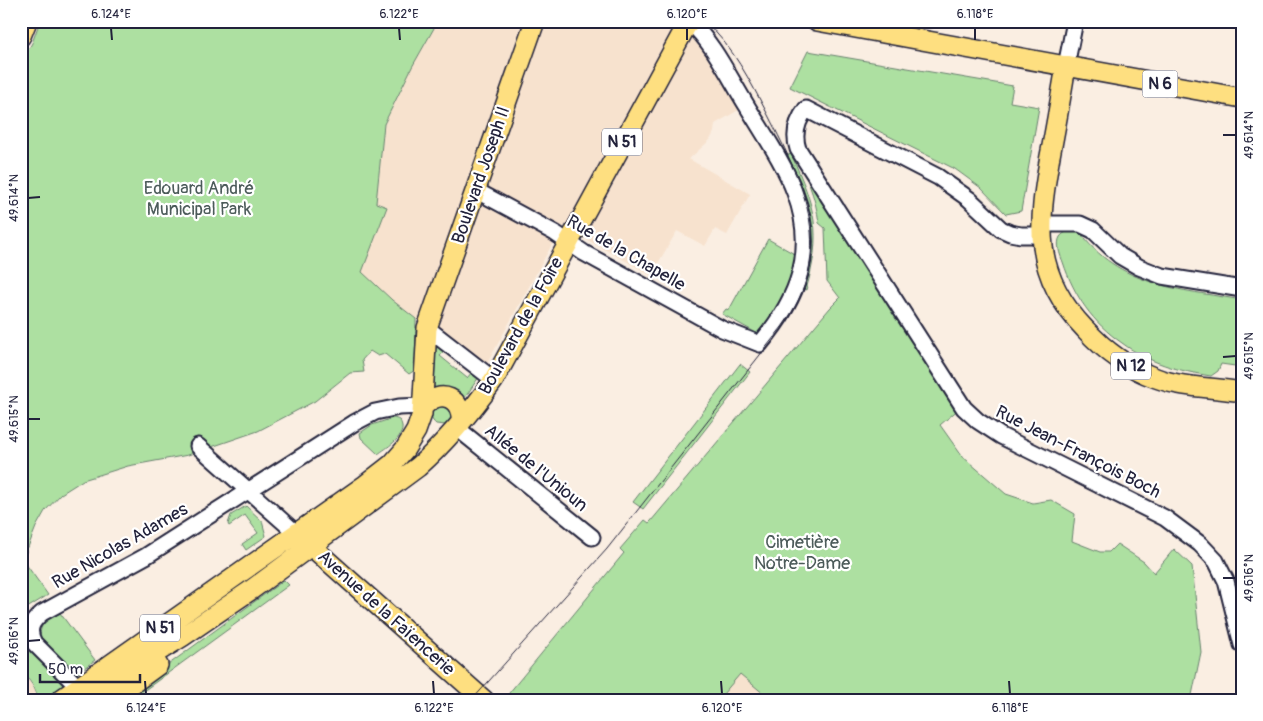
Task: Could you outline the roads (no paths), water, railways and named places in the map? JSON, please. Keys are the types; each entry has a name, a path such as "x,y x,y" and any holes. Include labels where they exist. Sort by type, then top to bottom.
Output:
{"main road":[{"path":"21,36 27,21"},
{"name":"Boulevard Joseph II","path":"296,533 392,464 405,450 416,431 423,410 427,328 535,21"},
{"name":"Boulevard de la Foire","path":"60,700 114,679 182,637 251,590 418,467 438,450 494,380 689,21"},
{"name":"N 6","path":"817,21 1242,98"},
{"name":"N 12","path":"1066,66 1044,194 1041,229 1046,263 1054,285 1064,304 1080,325 1098,343 1117,358 1157,379 1182,385 1242,392"},
{"path":"437,397 446,397 459,407 462,415 457,428 444,434 430,429 425,422 423,410 430,400 437,397"},
{"name":"Boulevard de la Foire","path":"82,693 244,570 296,533"},
{"name":"Avenue de la Faïencerie","path":"296,533 484,700"},
{"name":"Boulevard de la Foire","path":"114,679 244,570"},
{"name":"Boulevard de la Foire","path":"110,700 187,644 251,590"}],"street":[{"name":"Rue de la Chapelle","path":"475,190 555,233 584,253 722,329 760,344 787,308 798,283 804,243 802,217 794,191 767,140 713,49 689,21"},
{"path":"1066,66 1075,21"},
{"name":"Rue Jean-François Boch","path":"1041,229 1021,235 1001,229 969,199 938,177 806,109 800,117 796,130 798,149 964,408 978,421 1001,436 1165,518 1200,544 1216,561 1226,581 1242,645"},
{"path":"1041,229 1080,224 1093,230 1120,256 1139,267 1162,276 1242,289"},
{"path":"427,328 494,380"},
{"name":"Rue Nicolas Adames","path":"82,693 34,643 30,628 32,621 42,613 146,556 354,423 375,412 399,407 423,410"},
{"name":"Allée de l'Unioun","path":"457,428 592,537"},
{"path":"198,446 296,533"}],"tram line":[{"path":"472,700 607,549 782,327 799,299 808,272 811,246 809,220 803,194 794,168 754,89 724,41 704,21"}],"park label":[{"name":"Edouard André Municipal Park","path":"199,198"},
{"name":"Cimetière Notre-Dame","path":"802,552"}]}
